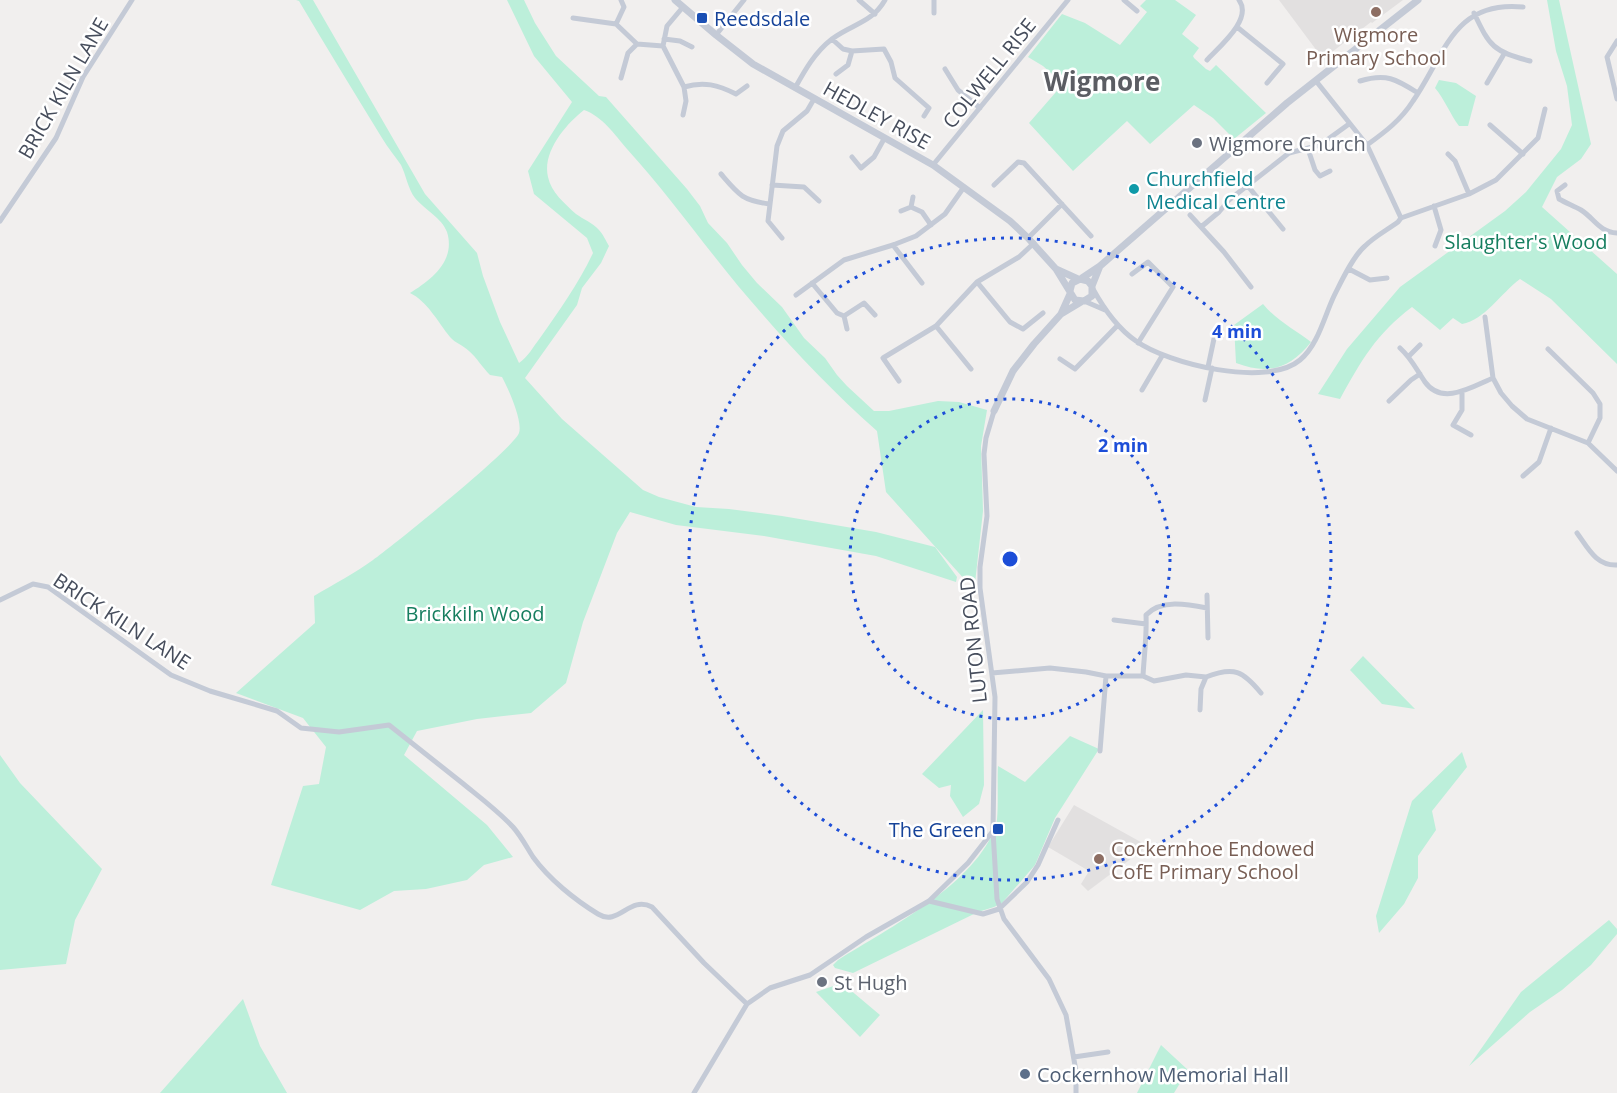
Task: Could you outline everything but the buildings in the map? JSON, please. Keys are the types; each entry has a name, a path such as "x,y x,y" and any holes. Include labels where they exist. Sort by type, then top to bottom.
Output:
{"street":[{"name":"BRICK KILN LANE","path":"0,220 56,138 83,77 132,0"},
{"path":"616,24 624,7 621,0"},
{"name":"HEDLEY RISE","path":"675,0 753,64 933,165 964,187 1031,240 1056,269 1070,292"},
{"path":"716,35 744,0"},
{"path":"859,0 875,14"},
{"path":"795,88 818,51 832,39 866,21 875,14 885,0"},
{"path":"934,0 934,13"},
{"name":"COLWELL RISE","path":"933,165 1068,0"},
{"path":"1124,0 1137,11"},
{"path":"1208,60 1237,27 1243,16 1243,5 1239,0"},
{"path":"1061,314 1072,283 1100,266 1287,103 1418,0"},
{"path":"1366,146 1401,118 1464,19 1486,7 1513,3 1523,7"},
{"path":"683,7 667,26 663,42 684,87 686,101 683,116"},
{"path":"1474,13 1490,42 1504,54 1530,61"},
{"path":"573,18 616,24 637,44"},
{"path":"1237,27 1283,64 1267,83"},
{"path":"832,39 843,49 852,51 884,49 891,62 894,78 929,108 924,116"},
{"path":"621,78 628,53 637,44 680,41 692,47"},
{"path":"1617,41 1607,57 1617,99"},
{"path":"836,74 848,65 852,51"},
{"path":"1487,83 1504,54"},
{"path":"945,69 958,90 980,108"},
{"path":"1360,81 1372,77 1396,79 1418,93"},
{"path":"1316,81 1366,146 1401,218"},
{"path":"684,87 697,83 719,86 736,94 747,87"},
{"path":"782,238 768,221 777,146 783,131 807,111 814,99"},
{"path":"1080,279 1088,281 1105,310 1118,325 1138,343 1162,356 1210,368 1255,374 1279,372 1301,360 1317,336 1334,296 1364,246 1401,218 1468,194 1496,180 1538,138 1545,109"},
{"path":"1201,227 1247,185 1289,153 1320,145 1349,124"},
{"path":"1490,125 1523,154"},
{"path":"852,157 861,168 874,156 884,139"},
{"path":"1308,149 1315,170 1320,176 1330,171"},
{"path":"1448,154 1455,161 1468,194"},
{"path":"994,185 1018,162 1024,163 1091,236"},
{"path":"721,174 738,194 750,202 770,204"},
{"path":"772,185 804,187 819,201"},
{"path":"1247,185 1283,229"},
{"path":"1565,185 1557,191 1559,199 1583,211 1600,228 1617,233"},
{"path":"796,295 844,260 916,236 945,214 964,187"},
{"path":"911,207 913,197"},
{"path":"898,381 883,358 936,326 977,282 1019,257 1062,204"},
{"path":"1434,206 1441,230 1435,246"},
{"path":"911,207 922,213 932,225"},
{"path":"901,211 911,207"},
{"path":"1191,215 1251,287"},
{"path":"893,245 922,283"},
{"path":"1132,274 1148,262 1173,287 1138,343"},
{"path":"994,411 1013,371 1034,344 1061,314 1092,296 1100,266"},
{"name":"HEDLEY RISE","path":"1056,269 1080,279"},
{"path":"1349,269 1371,280 1387,278"},
{"path":"977,282 1010,322 1023,329 1043,313"},
{"path":"812,283 837,313 844,316"},
{"path":"1070,292 1075,300 1105,310"},
{"path":"844,316 864,303 875,315"},
{"path":"844,316 847,329"},
{"path":"1485,317 1493,378 1501,393 1512,406 1527,419 1588,442 1617,471"},
{"path":"1060,359 1075,369 1118,325"},
{"path":"936,326 971,369"},
{"path":"1205,400 1215,334"},
{"path":"1409,356 1420,345"},
{"path":"1400,348 1409,356 1427,385 1436,392 1447,394 1462,391 1493,378"},
{"path":"1548,349 1593,393 1600,404 1600,418 1588,442"},
{"path":"1142,390 1162,356"},
{"path":"1389,400 1420,374"},
{"path":"1462,391 1462,410 1453,425 1471,435"},
{"name":"LUTON ROAD","path":"994,411 984,454 987,516 980,567 980,588 992,673 996,723 993,831 999,909"},
{"path":"1523,476 1539,462 1551,428"},
{"path":"1577,533 1597,560 1608,565 1617,565"},
{"name":"BRICK KILN LANE","path":"0,600 33,584 48,587 171,675 210,691 277,711 301,728 339,732 388,725 493,807 513,827 532,855 555,881 583,903 605,918 621,914 637,904 642,903 652,907 704,963 747,1004"},
{"path":"1208,596 1208,638"},
{"path":"1143,676 1147,638 1146,615 1151,609 1167,604 1190,605 1207,609"},
{"path":"1114,620 1146,624"},
{"path":"992,673 1050,668 1106,676 1143,676 1154,681 1186,675 1206,677 1228,670 1248,677 1261,693"},
{"path":"1100,751 1106,676"},
{"path":"1200,710 1206,677"},
{"path":"928,901 983,914 999,909 1027,882 1038,865 1058,820"},
{"path":"694,1093 747,1004 770,988 810,975 866,937 928,901 968,863 993,831"},
{"path":"999,909 1049,979 1066,1015 1074,1058 1076,1093"},
{"path":"1074,1058 1108,1052"}],"shaded area":[{"path":"1279,0 1403,0 1323,59"},
{"name":"Cockernhoe Endowed CofE Primary School","path":"1074,805 1148,846 1088,891 1081,884 1089,871 1048,847"}],"green space":[{"name":"Brickkiln Wood","path":"296,0 313,0 425,194 477,253 500,322 519,363 530,352 561,307 593,253 587,238 534,194 528,171 572,102 534,56 507,0 524,0 535,23 556,56 599,96 606,97 687,189 700,206 708,223 727,243 757,283 782,307 804,338 825,358 847,386 874,411 889,411 938,401 959,402 987,410 981,446 983,511 975,583 966,581 886,492 877,431 823,380 772,325 613,132 597,117 584,110 557,139 549,158 548,177 559,197 576,214 597,228 609,246 601,263 582,288 577,305 525,378 562,419 643,490 696,507 782,516 876,532 935,547 957,577 956,582 876,556 764,536 676,525 630,512 617,533 583,622 566,683 531,713 477,719 417,731 404,755 487,825 513,857 484,865 467,880 426,889 394,891 360,910 271,885 303,786 319,784 326,747 303,718 236,693 315,623 314,596 373,560 427,517 497,457 512,442 520,428 514,405 502,377 490,375 467,349 450,337 427,306 410,293 433,276 445,261 449,242 447,232 441,222 413,194 401,165 382,138 299,1"},
{"path":"1146,0 1175,0 1196,15 1182,34 1199,48 1194,58 1210,71 1216,65 1266,113 1234,139 1213,118 1194,105 1150,144 1127,121 1073,171 1029,123 1063,84 1043,66 1028,57 1062,14 1085,23 1120,45 1147,12 1140,6"},
{"name":"Slaughter's Wood","path":"1547,0 1559,0 1591,144 1581,159 1557,177 1542,207 1617,274 1617,364 1551,299 1520,279 1478,317 1462,324 1453,318 1440,330 1412,307 1389,327 1370,349 1340,399 1318,394 1347,349 1400,287 1505,211 1526,192 1561,149 1572,125 1567,86 1556,51"},
{"path":"1439,80 1456,83 1476,96 1468,126 1459,126 1435,88"},
{"path":"1263,304 1280,320 1311,342 1286,364 1258,369 1236,363 1234,325"},
{"path":"1363,656 1415,709 1382,704 1350,670"},
{"path":"983,710 984,785 979,804 963,817 950,796 951,785 939,788 922,774"},
{"path":"1070,736 1099,749 1055,818 1035,865 1002,903 978,912 853,973 835,968 833,965 838,960 929,903 970,866 986,846 996,825 998,766 1025,782"},
{"path":"1462,752 1467,767 1432,811 1436,830 1418,856 1418,878 1404,904 1379,933 1376,916 1412,801"},
{"path":"0,755 20,783 102,869 75,920 66,964 0,970"},
{"path":"1609,920 1617,929 1617,934 1591,965 1562,990 1530,1012 1469,1066 1521,992"},
{"path":"842,983 880,1015 860,1037 816,992"},
{"path":"243,999 260,1046 287,1093 160,1093"},
{"path":"1161,1045 1188,1070 1174,1093 1137,1093"}],"place":[{"name":"Wigmore Primary School","path":"1376,12"},
{"name":"Reedsdale","path":"702,18"},
{"name":"Wigmore Church","path":"1197,143"},
{"name":"Churchfield Medical Centre","path":"1134,189"},
{"name":"The Green","path":"998,829"},
{"name":"Cockernhoe Endowed CofE Primary School","path":"1099,859"},
{"name":"St Hugh","path":"822,982"},
{"name":"Cockernhow Memorial Hall","path":"1025,1074"}],"district":[{"name":"Wigmore","path":"1102,81"}]}
